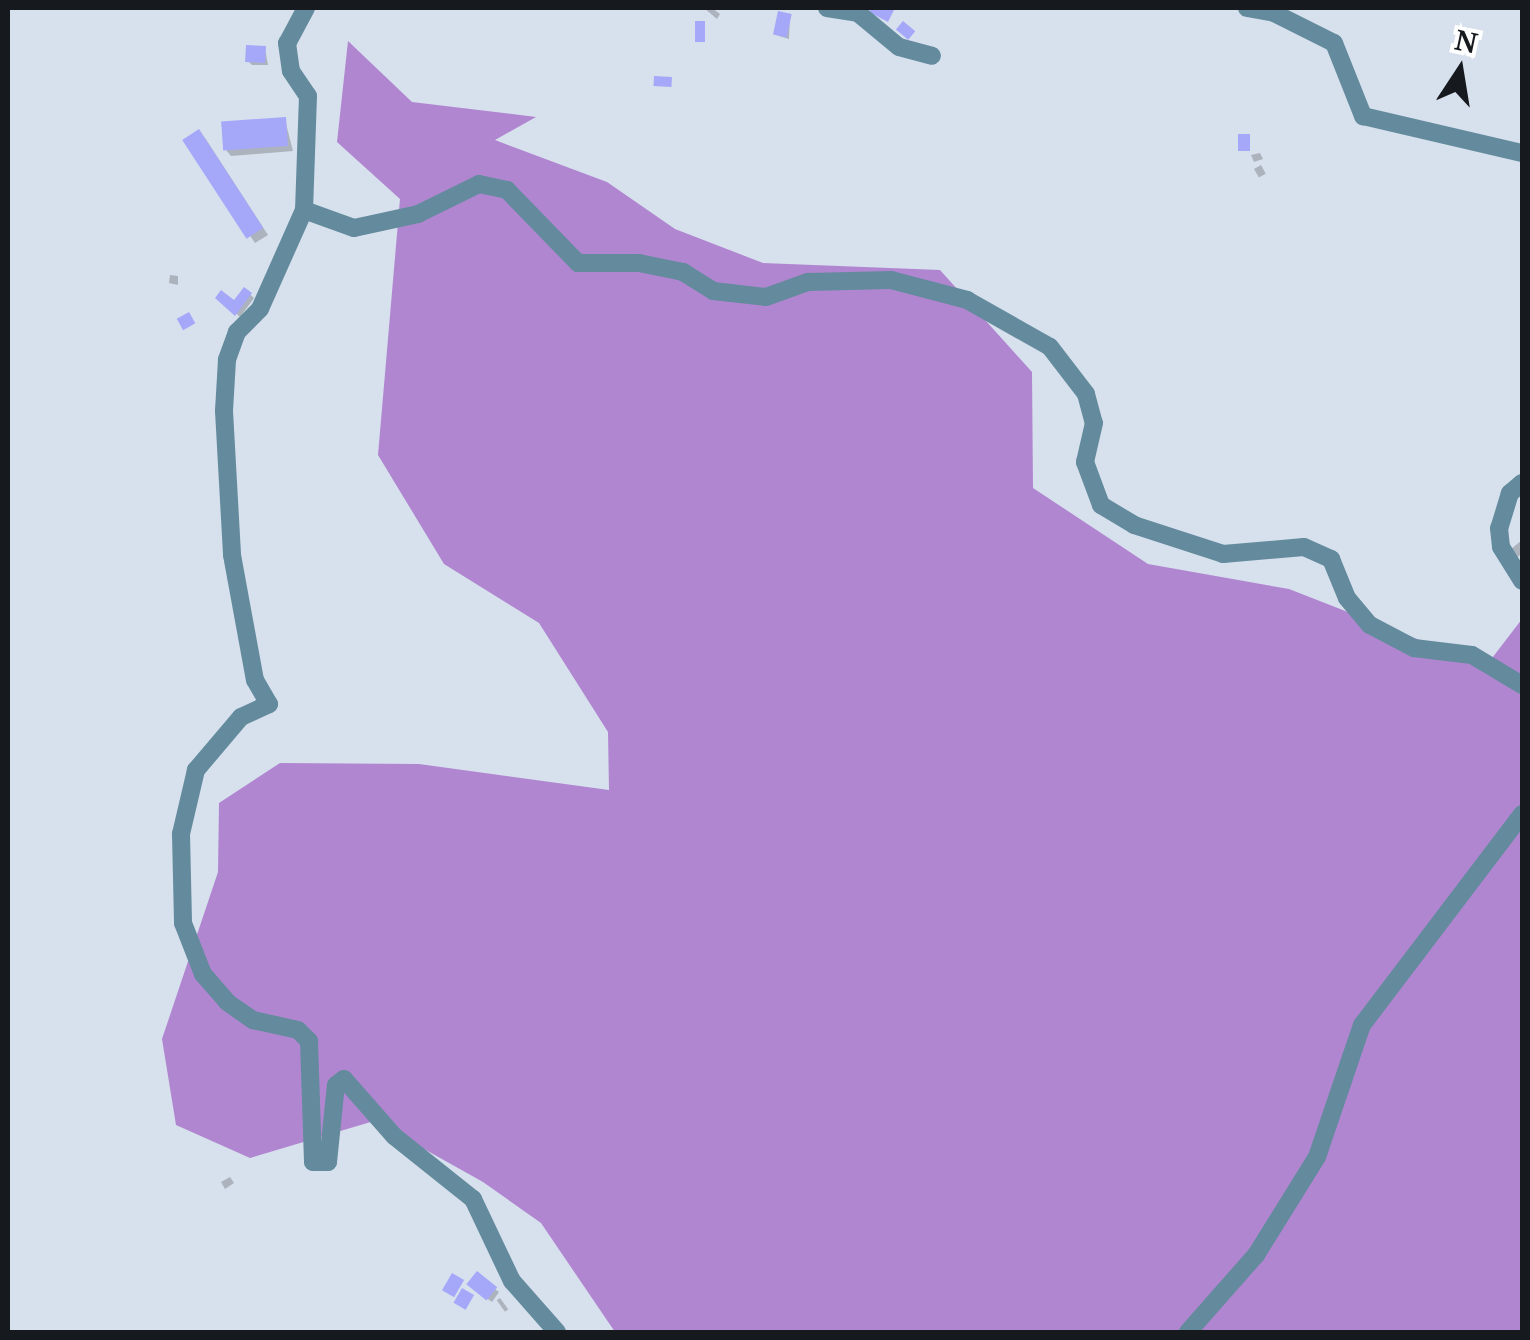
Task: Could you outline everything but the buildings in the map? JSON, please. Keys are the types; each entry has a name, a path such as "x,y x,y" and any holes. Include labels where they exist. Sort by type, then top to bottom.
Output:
{"street":[{"path":"306,8 288,43 291,71 308,96 304,210 278,275 260,309 237,332 227,360 232,555 255,680 269,704 241,717 196,770 181,834 182,923 203,974 227,1002 253,1020 298,1030 309,1041 312,1162 328,1162 336,1085 344,1079 394,1136 473,1199 512,1281 556,1332"},
{"path":"827,8 858,13 899,47 932,56"},
{"path":"1248,8 1274,13 1334,44 1362,116 1522,152"},
{"path":"304,210 354,228 418,214 479,184 507,190 578,262 638,263 682,272 713,291 766,297 808,282 891,280 967,300 1050,347 1086,394 1094,424 1085,462 1101,505 1134,526 1223,554 1304,547 1330,559 1347,598 1370,624 1414,648 1472,656 1522,685"},
{"path":"1522,483 1510,493 1498,528 1500,547 1522,581"},
{"path":"1188,1332 1256,1255 1317,1156 1362,1026 1522,814"}],"shaded area":[{"path":"348,41 412,102 536,117 495,140 607,182 675,229 763,263 940,270 1032,372 1033,488 1148,564 1289,589 1486,666 1522,619 1522,1332 615,1332 541,1223 483,1182 374,1121 250,1158 176,1125 162,1039 218,872 219,803 280,763 419,764 609,790 608,732 539,623 444,564 378,455 400,199 337,142"}]}
